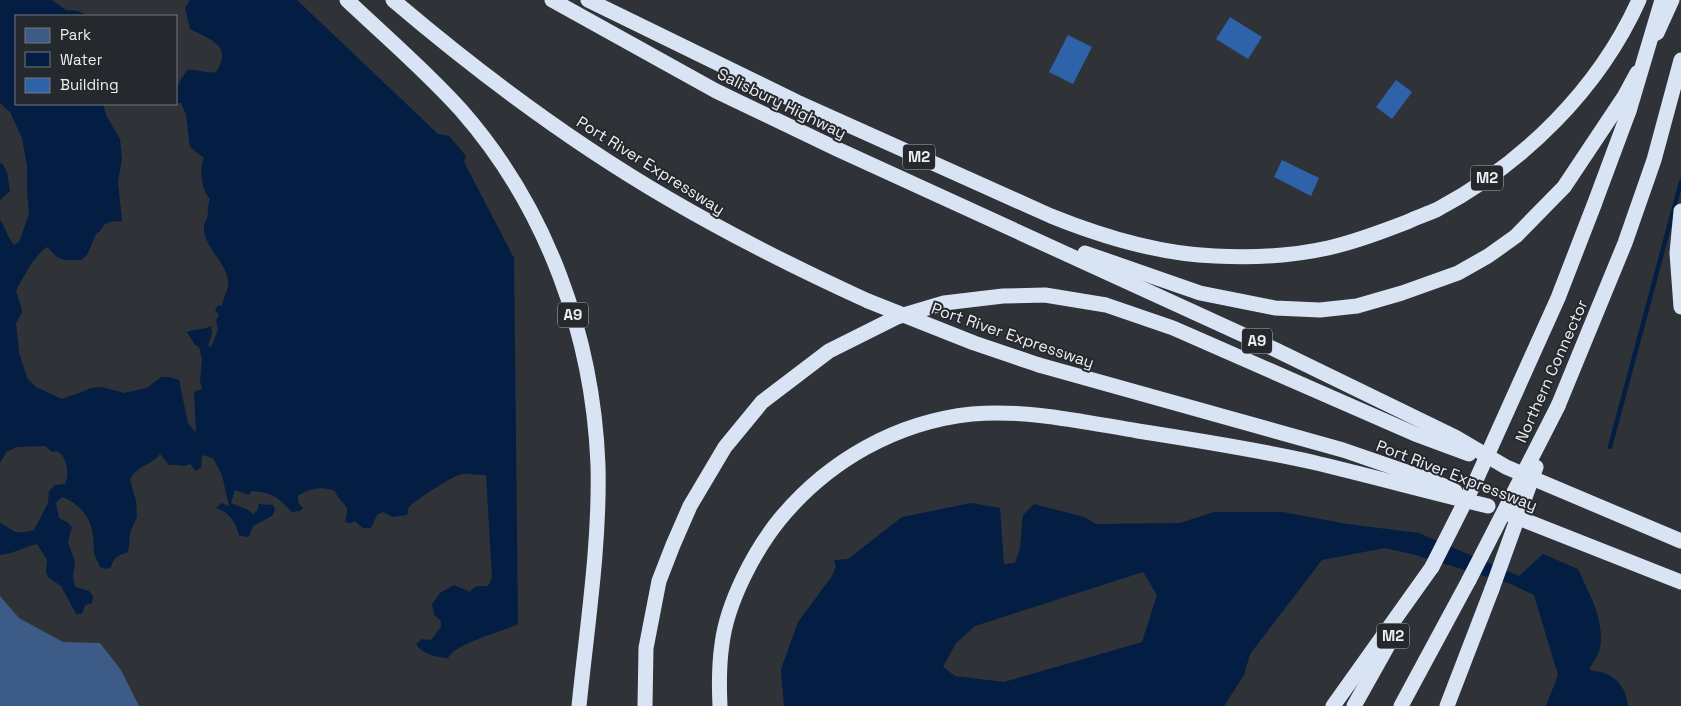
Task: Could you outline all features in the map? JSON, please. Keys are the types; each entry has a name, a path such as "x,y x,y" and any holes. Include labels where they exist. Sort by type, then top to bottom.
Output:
{"highway":[{"name":"A9","path":"347,0 441,90 460,110 494,154 523,199 547,244 562,280 584,353 592,399 598,467 596,537 579,706"},
{"name":"Port River Expressway","path":"393,0 496,84 629,175 762,250 868,300 974,343 1040,365 1343,450 1433,481 1488,506 1681,582"},
{"name":"Salisbury Highway","path":"552,0 716,91 837,149 1003,224"},
{"name":"M2","path":"588,0 797,102 1082,229 1134,245 1177,253 1214,256 1266,256 1327,248 1369,237 1437,209 1501,170 1556,122 1592,79 1631,20 1639,0"},
{"name":"Northern Connector","path":"1354,706 1432,567 1477,478 1558,298 1630,111 1662,0"},
{"path":"1003,224 1200,292 1274,308 1320,310 1357,306 1438,282 1488,256 1516,236 1564,187 1624,97 1652,45 1672,0"},
{"name":"Northern Connector","path":"1401,706 1469,580 1558,406 1625,243 1654,160 1681,60"},
{"path":"1681,211 1677,253 1681,307"},
{"name":"Port River Expressway","path":"1003,224 1274,349 1455,437 1506,467 1681,541"},
{"path":"645,706 646,648 659,581 690,506 724,447 762,402 829,351 897,317 944,303 1003,296 1044,295 1106,305 1173,328 1415,434 1506,467"},
{"path":"1447,706 1492,589 1558,406"},
{"path":"720,706 719,687 722,642 732,606 749,566 771,530 797,498 829,470 862,448 896,433 933,421 970,414 1003,412 1083,422 1214,443 1311,462 1488,506"},
{"path":"1333,706 1432,567"}],"green space":[{"path":"0,596 19,618 63,642 100,643 121,670 139,706 0,706"}],"water":[{"path":"0,0 52,0 66,10 78,11 86,15 15,15 15,105 103,105 106,115 120,139 122,159 118,181 122,221 109,222 104,225 96,234 87,255 81,260 64,260 57,257 47,247 34,260 16,291 22,312 16,323 19,352 27,378 36,387 62,399 92,388 102,387 124,393 147,388 161,377 179,380 188,423 196,433 194,392 202,389 200,381 202,359 199,347 195,345 187,332 211,326 212,333 208,346 211,347 218,330 216,320 219,315 215,310 218,305 222,306 228,283 223,266 210,247 205,234 204,224 208,216 210,199 202,179 202,163 204,158 190,147 186,115 181,103 178,103 178,85 188,70 216,72 221,63 222,55 221,49 217,44 190,29 185,8 190,0 297,0 438,134 449,136 466,156 464,162 514,258 518,624 460,647 448,658 430,654 416,644 422,639 431,640 441,627 441,621 434,615 432,604 440,593 454,585 470,592 476,587 488,586 492,578 486,475 459,475 412,504 407,515 393,517 383,512 377,515 371,528 363,528 355,521 351,523 345,522 347,507 335,491 330,489 316,489 302,493 298,496 298,502 303,508 300,511 292,512 270,494 251,491 249,495 235,490 231,503 253,514 257,511 259,504 273,505 275,510 272,516 253,526 249,536 246,537 239,535 234,522 228,515 216,508 221,503 229,506 222,475 213,458 202,455 201,468 196,471 190,464 185,466 169,465 160,454 152,462 136,471 130,480 136,501 137,517 130,532 129,548 127,553 116,557 111,567 107,569 100,567 96,558 92,529 87,517 74,503 62,497 56,503 59,518 72,527 68,542 75,562 73,577 75,587 89,591 93,596 92,603 85,605 82,614 76,614 61,586 48,577 46,571 47,560 37,544 0,555 0,523 18,532 34,530 48,503 49,491 55,485 65,484 67,470 63,457 57,451 52,452 45,446 17,447 6,452 0,463 0,220 14,245 19,242 29,214 27,166 22,138 10,112 0,103"},
{"path":"2,163 7,172 10,191 0,200 0,164"},
{"path":"971,503 1000,508 1004,564 1015,563 1020,548 1023,515 1034,504 1084,517 1096,524 1180,523 1214,512 1283,512 1347,524 1419,533 1519,576 1543,554 1578,569 1595,607 1600,627 1600,648 1589,669 1613,677 1623,690 1628,706 1546,706 1558,675 1534,595 1511,584 1412,554 1385,548 1322,560 1250,654 1244,675 1224,706 784,706 781,669 798,622 832,576 836,566 835,560 848,559 902,517","holes":["1143,572 1157,595 1142,642 1004,682 955,676 943,667 956,643 975,626"]}],"building":[{"path":"1230,17 1262,37 1248,59 1216,39"},
{"path":"1068,35 1092,47 1073,84 1049,72"},
{"path":"1396,80 1412,92 1392,119 1376,107"},
{"path":"1282,160 1319,178 1311,196 1274,177"}],"waterway":[{"path":"1610,447 1681,182"}]}
